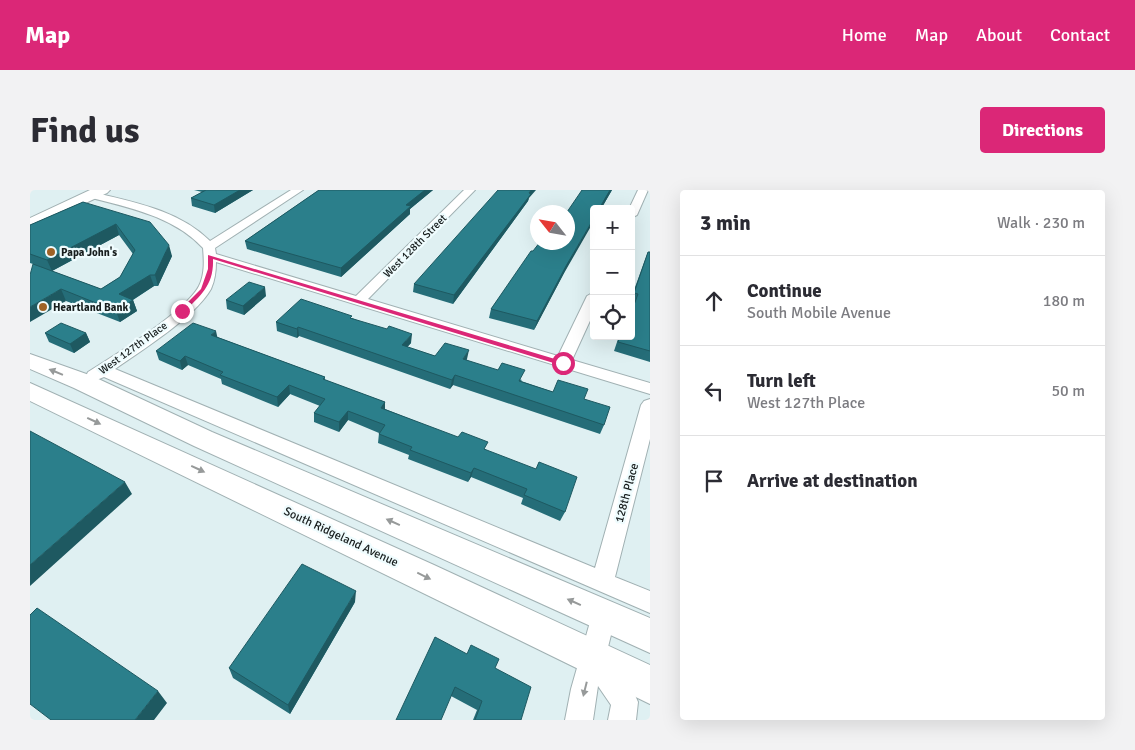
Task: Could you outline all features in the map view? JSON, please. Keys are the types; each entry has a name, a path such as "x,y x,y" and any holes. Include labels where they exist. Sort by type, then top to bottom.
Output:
{"main road":[{"path":"30,224 100,195"},
{"path":"30,361 93,376 203,439 650,636"},
{"name":"South Ridgeland Avenue","path":"30,391 422,575 650,685"}],"street":[{"path":"100,195 126,190"},
{"path":"210,252 298,190"},
{"name":"West 128th Street","path":"359,301 470,190"},
{"path":"635,205 642,190"},
{"path":"100,195 183,224 194,230 210,252 359,301 650,389"},
{"name":"West 127th Place","path":"93,376 171,320 204,290 210,269 210,252"},
{"path":"563,363 590,305"},
{"path":"93,376 603,581 650,602"},
{"name":"128th Place","path":"603,581 650,405"},
{"path":"579,720 584,689 594,659 604,615"},
{"path":"594,659 625,702 622,720"}],"building":[{"path":"206,190 240,190 214,205 191,198"},
{"path":"319,190 425,190 406,205 411,206 341,268 245,241"},
{"path":"498,190 531,190 529,193 531,194 454,295 414,284"},
{"path":"582,190 610,190 601,205 590,205 590,225 537,321 491,309 531,251 575,250 575,205 572,205"},
{"path":"83,202 150,222 169,245 155,275 150,275 119,294 133,300 116,311 61,289 30,307 30,275 33,264 101,289 120,277 135,250 116,224 47,260 30,254 30,225"},
{"path":"648,252 650,252 650,351 618,342 619,340 635,340 635,302 638,294 635,293"},
{"path":"249,282 265,287 243,306 226,300"},
{"path":"301,299 352,316 350,318 387,329 389,326 412,334 402,345 435,356 445,343 469,350 463,359 498,370 502,363 525,370 519,381 553,392 558,380 588,389 584,399 610,407 604,425 455,375 452,380 298,327 297,329 276,322"},
{"path":"61,323 86,333 70,344 45,333"},
{"path":"193,323 216,331 211,335 325,377 323,379 385,402 381,408 458,437 462,432 488,442 484,449 536,469 539,462 577,477 565,512 524,495 527,489 474,468 471,473 410,450 412,447 379,434 385,425 348,411 339,422 314,413 325,399 289,385 277,397 220,375 223,372 185,356 180,361 156,351"},
{"path":"30,431 125,482 30,565"},
{"path":"302,564 356,591 288,705 229,668"},
{"path":"37,608 158,691 135,720 51,720 30,704 30,615"},
{"path":"435,637 467,654 471,645 499,659 495,668 531,687 521,720 475,720 482,701 455,687 441,720 396,720"}],"place":[{"name":"Papa John's","path":"51,252"},
{"name":"Heartland Bank","path":"43,307"}],"route":[{"path":"182,311 204,290 210,269 210,256 563,363"}]}
